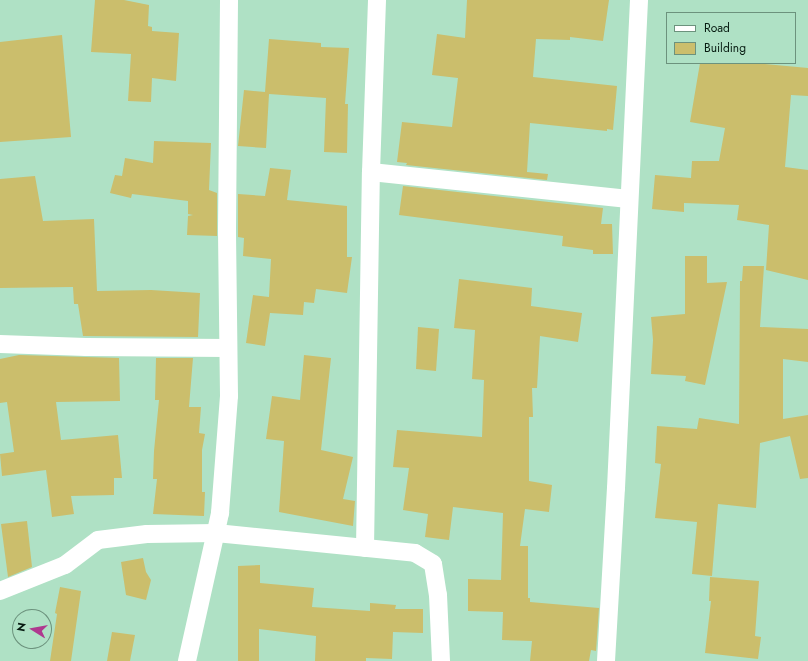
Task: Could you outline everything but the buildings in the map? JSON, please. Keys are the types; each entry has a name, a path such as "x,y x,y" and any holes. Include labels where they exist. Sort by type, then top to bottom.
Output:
{"street":[{"path":"188,661 220,513 229,396 227,230 229,0"},
{"path":"365,548 371,172 377,0"},
{"path":"606,661 617,480 639,0"},
{"path":"371,172 629,199"},
{"path":"0,344 86,347 228,348"},
{"path":"0,591 65,565 98,540 147,534 216,533 415,553 433,564 438,595 441,661"}]}
